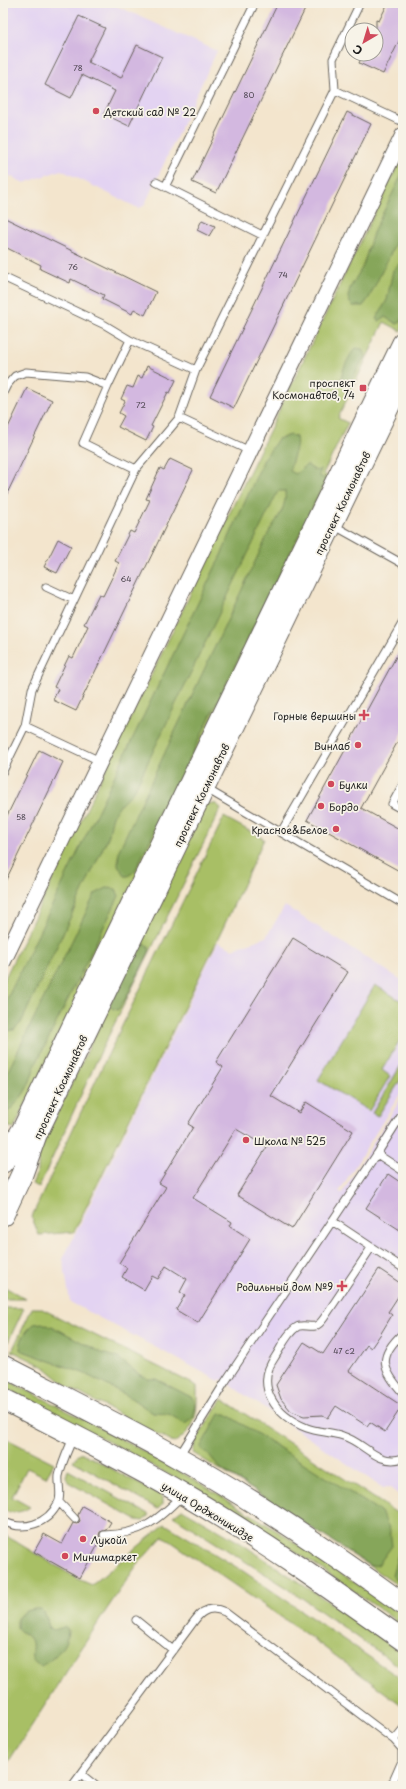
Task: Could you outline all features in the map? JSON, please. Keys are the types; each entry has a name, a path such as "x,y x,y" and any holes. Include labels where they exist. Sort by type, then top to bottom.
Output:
{"street":[{"path":"3,962 403,135"},
{"name":"проспект Космонавтов","path":"3,1215 22,1174 36,1135 198,784 325,521 403,343"},
{"name":"проспект Космонавтов","path":"325,521 403,377"},
{"name":"проспект Космонавтов","path":"3,1162 27,1122 198,784"},
{"path":"3,1366 178,1458 266,1511 403,1604"},
{"name":"улица Орджоникидзе","path":"3,1399 74,1435 184,1495 251,1536 403,1640"}],"lane":[{"path":"165,187 255,3"},
{"path":"3,771 25,726 32,689 136,469 179,418 196,370 335,90 333,59 360,3"},
{"path":"335,90 403,122"},
{"path":"156,182 262,235"},
{"path":"3,277 105,325 130,340 196,370"},
{"path":"130,340 83,443 136,469"},
{"path":"3,393 15,376 26,372 85,377 108,386"},
{"path":"179,418 250,451"},
{"path":"325,521 403,564"},
{"path":"46,587 74,600"},
{"path":"281,832 403,622"},
{"path":"25,726 100,761"},
{"path":"198,784 403,904"},
{"path":"403,784 392,804 403,810"},
{"path":"178,1458 225,1382 377,1154 403,1112"},
{"path":"377,1154 403,1171"},
{"path":"332,1221 403,1268"},
{"path":"371,1248 324,1318 316,1326 297,1327 290,1333 270,1364 266,1376 267,1388 271,1400 281,1411 307,1428 344,1436 376,1456 387,1460 403,1458"},
{"path":"403,1333 388,1352 385,1361 386,1370 391,1380 403,1393"},
{"path":"3,1521 20,1526 31,1526 46,1518 59,1502 59,1477 74,1435"},
{"path":"104,1535 119,1534 143,1529 161,1516 184,1495"},
{"path":"59,1502 75,1519"},
{"path":"72,1786 200,1613 208,1609 217,1609 225,1612 394,1740 402,1749 402,1761 391,1786"},
{"path":"136,1620 174,1650"},
{"path":"394,1740 403,1729"},
{"path":"81,1774 96,1786"}],"shaded area":[{"name":"Детский сад № 22","path":"3,3 110,3 217,51 144,206 138,208 61,170 24,183 3,173"},
{"name":"Школа № 525","path":"285,906 403,981 403,1089 339,1192 342,1193 403,1095 403,1498 389,1487 383,1488 221,1379 219,1381 70,1302 63,1259 218,942 233,949 266,937"}],"green space":[{"path":"403,154 403,326 401,331 384,322 338,418 348,423 323,474 330,477 14,1128 9,1127 3,1058 3,982"},
{"path":"403,172 403,228 369,298 363,306 353,306 348,297 350,288 363,266 373,233"},
{"path":"403,260 403,318 401,322 397,324 385,317 379,321 376,319 387,300 393,270"},
{"path":"356,348 362,349 365,356 351,381 344,382 341,380 344,367"},
{"path":"291,435 296,437 297,441 290,471 296,474 307,465 316,471 321,469 319,476 326,479 135,871 128,876 125,876 118,865 119,850 270,530 281,512 285,502 285,491 278,491 134,791 114,813 109,835 21,1023 14,1030 6,1031 3,1016 6,1001 223,551 264,459 278,439"},
{"path":"206,803 216,804 221,808 102,1049 39,1187 32,1184 38,1170 39,1152"},
{"path":"224,817 264,839 217,941 74,1232 39,1235 32,1218 33,1214 104,1063"},
{"path":"107,888 116,889 119,896 34,1068 28,1087 18,1102 8,1112 3,1076 6,1075 95,894"},
{"path":"139,944 145,944 149,947 149,952 126,998 118,1010 113,1009 109,1005"},
{"path":"375,985 403,1002 403,1035 382,1070 390,1076 369,1111 318,1080"},
{"path":"403,1062 403,1076 378,1116 372,1113"},
{"path":"3,1286 26,1299 3,1299"},
{"path":"3,1308 24,1308 8,1342 3,1339"},
{"path":"32,1308 40,1308 197,1386 195,1418 188,1431 174,1443 68,1387 43,1366 12,1351"},
{"path":"42,1323 61,1331 102,1353 118,1358 140,1375 148,1379 156,1379 193,1398 196,1405 193,1418 185,1424 169,1414 153,1413 128,1396 83,1373 20,1350 22,1338 26,1332 34,1324"},
{"path":"3,1378 172,1467 257,1518 395,1610 403,1616 403,1626 315,1564 224,1507 115,1445 3,1387"},
{"path":"222,1399 403,1517 403,1589 297,1517 193,1453 195,1442"},
{"path":"219,1414 226,1414 381,1512 390,1530 392,1546 378,1565 370,1566 221,1469 210,1456 200,1448"},
{"path":"3,1437 54,1463 46,1477 27,1468 12,1497 30,1507 21,1511 3,1511"},
{"path":"83,1453 163,1497 163,1504 158,1509 73,1461 78,1455"},
{"path":"68,1470 150,1515 143,1521 136,1520 68,1482 66,1476"},
{"path":"182,1509 239,1542 403,1654 403,1669 289,1589 173,1516"},
{"path":"165,1524 243,1571 403,1680 403,1706 313,1639 163,1536 137,1565 3,1770 3,1534 78,1579 92,1585"},
{"path":"403,1542 403,1585 392,1576 399,1550"},
{"path":"41,1609 47,1619 49,1628 54,1630 64,1627 68,1630 63,1647 51,1660 41,1666 33,1660 32,1642 30,1638 17,1628 17,1618 26,1611"}],"building":[{"path":"278,3 308,3 216,193 192,182"},
{"path":"388,3 403,3 403,33 383,74 359,63 384,62 384,22 376,22 376,20 379,21"},
{"path":"79,16 105,28 88,62 121,78 137,45 162,57 129,126 104,114 115,91 82,75 71,98 45,85"},
{"path":"347,112 371,124 234,408 210,396"},
{"path":"3,217 156,292 145,315 134,309 132,314 102,299 104,295 71,279 70,283 40,269 41,265 3,246"},
{"path":"202,220 215,226 209,236 197,230"},
{"path":"147,366 176,380 170,393 168,392 151,426 153,427 146,441 118,427 124,416 119,413 125,401 121,399 127,386 133,388 138,376 142,378"},
{"path":"27,388 52,400 3,502 3,438"},
{"path":"170,459 193,470 76,711 53,700 58,689 54,687 69,656 73,658 88,626 84,624 99,594 103,596 119,563 115,561 130,531 134,533 150,500 146,499 160,468 164,470"},
{"path":"58,539 71,546 57,573 44,567"},
{"path":"403,644 403,732 361,808 403,831 403,873 307,820"},
{"path":"39,750 63,762 3,886 3,824"},
{"path":"293,938 348,972 271,1096 299,1113 306,1102 353,1131 292,1229 237,1195 267,1147 236,1129 193,1198 232,1222 230,1226 250,1239 198,1323 176,1310 185,1295 180,1292 187,1279 166,1266 158,1279 152,1276 144,1290 122,1277 127,1268 119,1263 166,1187 159,1183 193,1127 188,1124 223,1067 216,1062"},
{"path":"388,1174 403,1184 403,1232 366,1208"},
{"path":"379,1269 403,1285 403,1289 388,1312 392,1315 380,1335 371,1348 367,1345 349,1371 402,1406 385,1432 370,1422 367,1426 336,1406 328,1418 323,1415 304,1416 291,1411 281,1399 276,1385 304,1342 323,1354"},
{"name":"Лукойл","path":"82,1506 111,1522 106,1530 100,1532 99,1536 101,1539 80,1578 34,1552 44,1534 62,1544 73,1523 77,1524 80,1521 78,1515"}],"place":[{"name":"Детский сад № 22","path":"96,111"},
{"name":"проспект Космонавтов, 74","path":"363,388"},
{"name":"Горные вершины","path":"364,715"},
{"name":"Винлаб","path":"358,745"},
{"name":"Булки","path":"331,784"},
{"name":"Бордо","path":"321,806"},
{"name":"Красное&Белое","path":"336,829"},
{"name":"Школа № 525","path":"246,1140"},
{"name":"Родильный дом №9","path":"342,1286"},
{"name":"Лукойл","path":"83,1539"},
{"name":"Минимаркет","path":"65,1556"}]}
